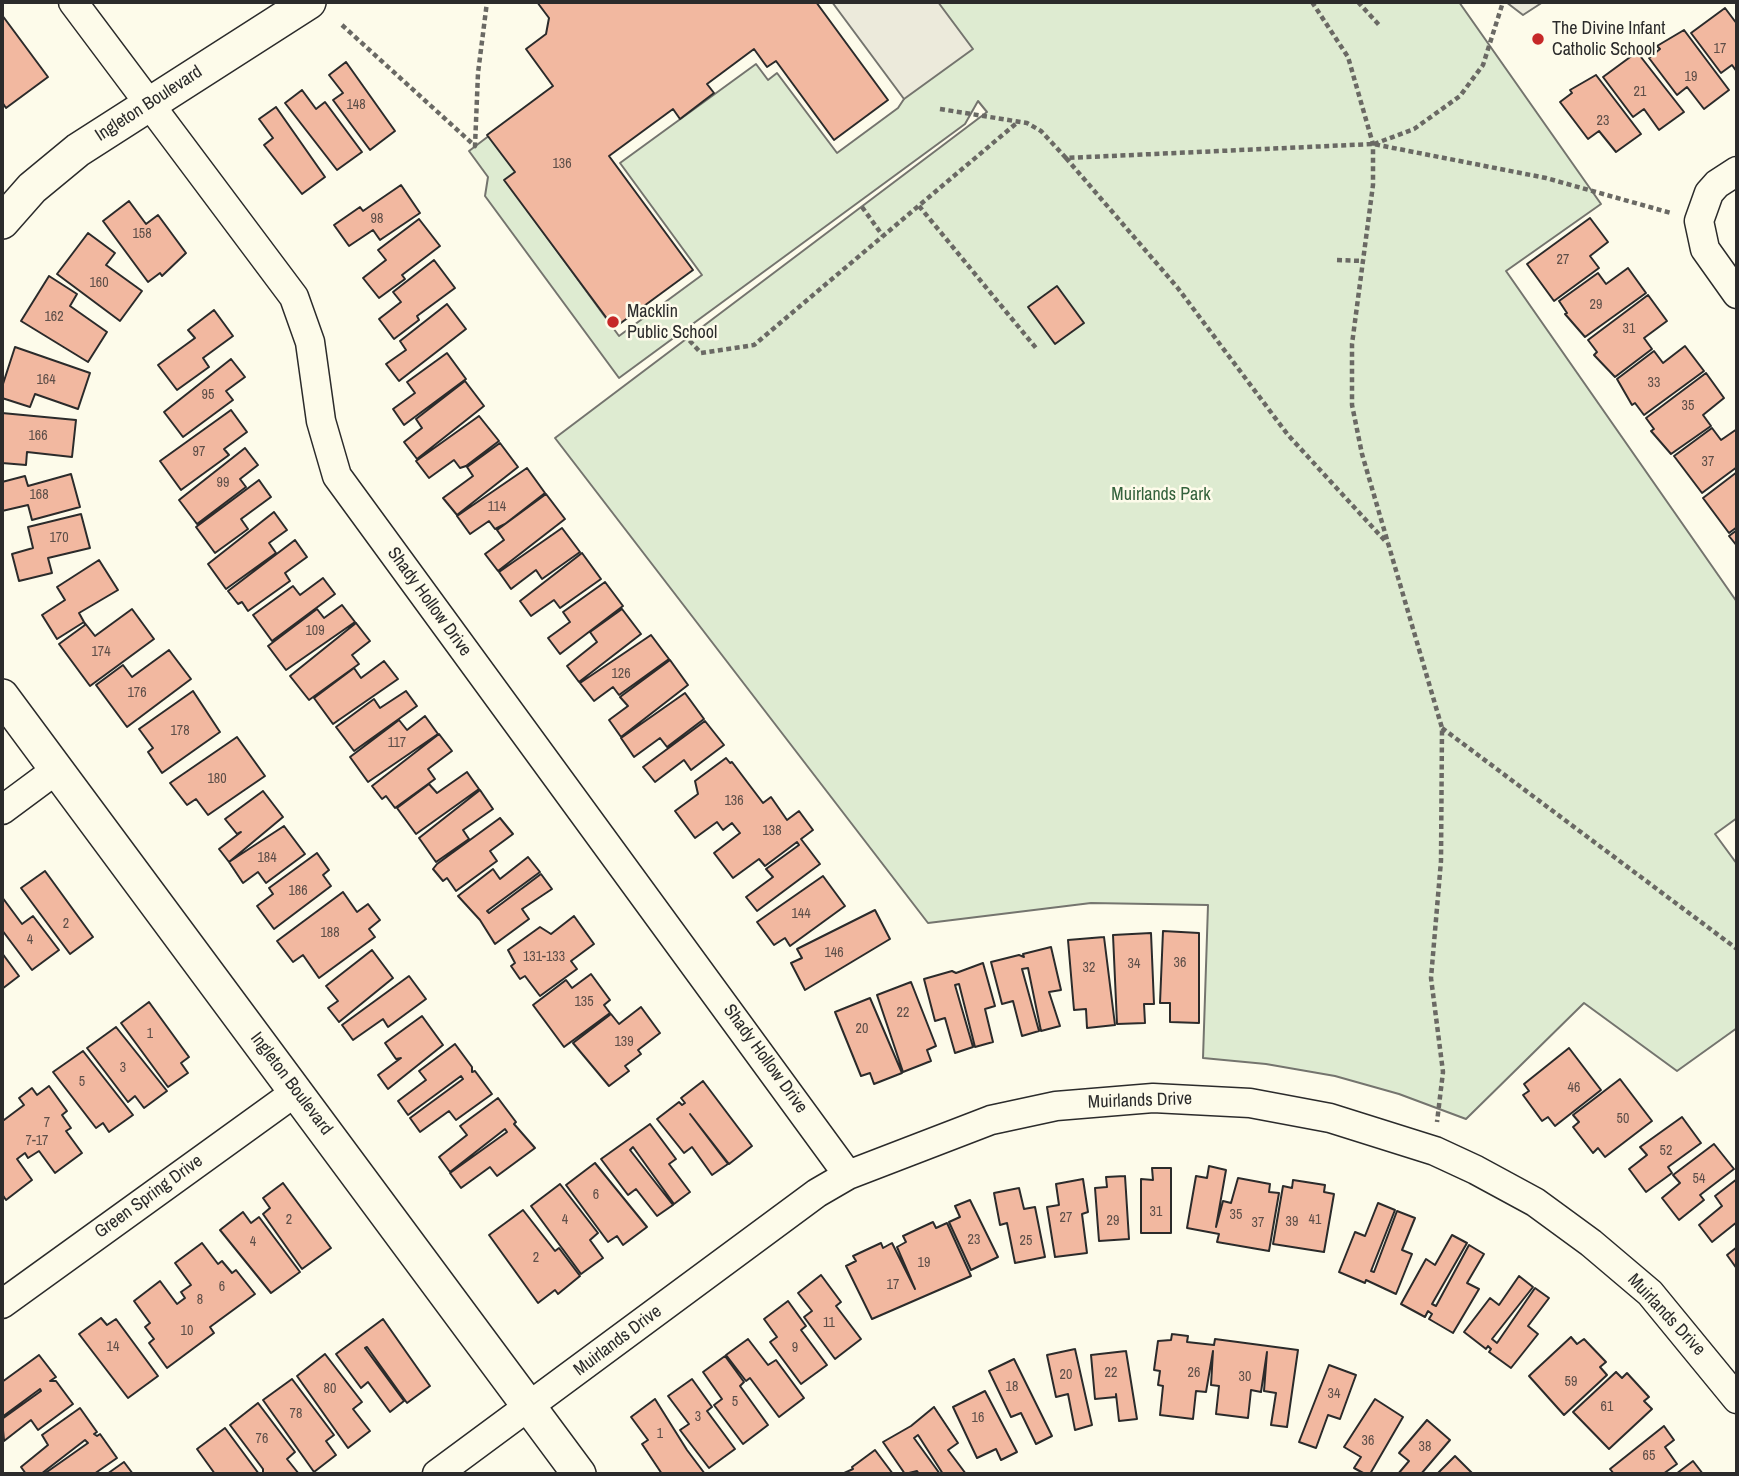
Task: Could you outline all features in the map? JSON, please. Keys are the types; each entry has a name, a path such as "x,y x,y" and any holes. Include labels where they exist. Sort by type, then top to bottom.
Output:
{"street":[{"name":"Shady Hollow Drive","path":"74,2 294,297 310,342 321,421 337,477 848,1175"},
{"name":"Ingleton Boulevard","path":"2,222 32,188 78,150 309,2"},
{"path":"1737,171 1717,184 1709,193 1699,221 1705,249 1737,294"},
{"name":"Ingleton Boulevard","path":"2,696 579,1474"},
{"path":"2,810 56,770"},
{"name":"Green Spring Drive","path":"2,1304 296,1091"},
{"name":"Muirlands Drive","path":"529,1407 817,1193 848,1175 990,1120 1056,1106 1153,1098 1237,1102 1296,1111 1360,1127 1428,1149 1535,1202 1591,1243 1650,1293 1737,1399"},
{"path":"438,1474 529,1407"}],"path":[{"path":"342,25 475,146 478,73 487,2"},
{"path":"1312,2 1348,57 1373,144 1375,173 1350,384 1356,428 1387,544 1442,728 1441,860 1431,978 1443,1084 1440,1112 1428,1149"},
{"path":"1358,2 1380,26"},
{"path":"1373,144 1413,129 1460,96 1476,77 1487,56 1503,2"},
{"path":"940,110 1020,121 1041,131 1177,288 1288,435 1387,544"},
{"path":"678,328 699,353 750,347 1020,121"},
{"path":"1066,158 1373,144 1546,178 1699,221"},
{"path":"919,206 1036,348"},
{"path":"862,207 883,236"},
{"path":"1337,260 1363,261"},
{"path":"1442,728 1737,949"}],"green space":[{"name":"Muirlands Park","path":"903,2 1459,2 1601,204 1506,271 1737,602 1737,818 1715,834 1737,864 1737,1028 1677,1071 1584,1003 1466,1119 1399,1094 1335,1076 1266,1064 1203,1058 1208,905 1091,903 928,923 555,438 987,112 978,101 965,124 619,378 485,196 488,177 469,151 490,135 533,195 522,203 619,336 702,275 620,163 756,64 768,80 777,73 837,153 898,108 904,99"}],"shaded area":[{"path":"832,2 938,2 973,49 904,99"},
{"path":"1506,2 1543,2 1523,15"}],"building":[{"path":"537,2 816,2 888,100 834,140 776,61 767,67 754,49 707,84 714,93 680,119 673,109 609,156 693,270 614,328 504,180 515,172 487,135 553,86 526,49 546,34 549,18"},
{"path":"1725,8 1737,24 1737,72 1732,65 1721,73 1691,33"},
{"path":"2,15 48,77 6,108 2,102"},
{"path":"1684,30 1729,90 1704,109 1687,87 1677,95 1649,58 1660,49 1657,46"},
{"path":"1637,52 1684,112 1659,130 1644,109 1633,117 1603,77"},
{"path":"346,62 395,131 370,150 333,100 343,93 329,75"},
{"path":"1596,75 1641,134 1616,152 1599,131 1588,139 1560,102 1572,93 1570,90"},
{"path":"302,90 316,109 325,102 362,152 337,170 285,103"},
{"path":"276,107 325,177 302,194 264,145 273,138 259,119"},
{"path":"401,185 420,213 380,240 373,230 349,246 334,225 360,207 363,211"},
{"path":"129,201 146,224 158,215 186,253 162,276 160,273 148,282 103,221"},
{"path":"1590,218 1608,242 1590,256 1599,268 1554,301 1527,264"},
{"path":"419,219 440,246 402,275 405,279 379,298 363,278 386,260 378,250"},
{"path":"88,233 115,253 106,265 142,291 120,321 57,274"},
{"path":"434,260 455,288 417,316 419,320 394,339 379,319 401,302 393,292"},
{"path":"1628,268 1646,293 1585,337 1565,314 1567,313 1559,301 1598,273 1606,284"},
{"path":"49,276 77,294 70,306 107,332 88,362 21,321"},
{"path":"1057,286 1084,323 1055,344 1028,307"},
{"path":"1648,295 1667,321 1644,338 1652,349 1615,377 1594,355 1597,352 1588,340"},
{"path":"447,304 466,329 399,381 386,364 406,350 400,341"},
{"path":"214,310 233,336 203,358 209,367 177,390 158,365 195,338 188,330"},
{"path":"1685,346 1704,371 1644,415 1635,403 1632,405 1617,379 1654,351 1663,363"},
{"path":"15,347 90,373 78,409 35,394 30,407 2,398 2,387"},
{"path":"447,353 466,379 404,425 393,409 415,393 407,382"},
{"path":"231,359 245,377 226,391 233,400 183,437 164,412"},
{"path":"1706,373 1724,398 1703,415 1711,426 1671,454 1651,431 1654,429 1646,418"},
{"path":"465,381 484,406 417,459 404,442 422,428 416,419"},
{"path":"231,410 247,432 224,449 229,455 181,490 160,461"},
{"path":"2,413 76,420 72,457 27,452 26,465 2,463"},
{"path":"479,416 499,441 466,466 460,468 454,460 429,478 416,461"},
{"path":"1712,428 1721,440 1737,429 1737,467 1702,493 1674,456"},
{"path":"500,443 518,467 457,515 443,498 473,476 467,467"},
{"path":"245,448 258,465 240,479 246,487 197,524 179,500"},
{"path":"527,468 545,493 505,524 495,529 489,521 470,534 457,516"},
{"path":"1737,472 1737,527 1729,533 1703,498"},
{"path":"71,474 80,507 32,520 28,505 2,511 2,482 25,476 28,486"},
{"path":"259,480 271,497 241,519 248,529 215,553 196,527"},
{"path":"546,494 565,519 498,571 485,554 504,540 497,530"},
{"path":"274,512 287,530 269,543 276,553 226,589 208,564"},
{"path":"81,514 90,548 48,558 52,573 19,581 12,554 33,548 28,527"},
{"path":"562,528 580,552 542,579 536,570 511,589 499,572"},
{"path":"1737,530 1737,546 1729,536"},
{"path":"295,540 307,557 285,573 290,581 248,611 242,602 238,604 228,591"},
{"path":"582,553 601,579 560,608 554,600 531,616 520,601"},
{"path":"99,560 118,590 79,613 84,622 57,639 42,615 65,600 57,587"},
{"path":"323,578 335,594 272,641 253,615 293,586 300,595"},
{"path":"605,582 623,606 560,654 548,638 570,622 563,612"},
{"path":"342,605 355,622 286,670 268,646 317,609 324,618"},
{"path":"132,609 154,639 90,686 59,644 85,625 84,622 95,636"},
{"path":"622,609 641,634 579,682 567,666 597,642 590,632"},
{"path":"356,623 370,641 352,655 359,664 309,700 290,676"},
{"path":"651,635 669,659 619,695 613,687 594,701 580,683"},
{"path":"169,650 191,679 127,727 96,685 123,665 132,677"},
{"path":"670,660 688,685 621,737 609,720 628,706 620,697"},
{"path":"384,661 398,679 333,724 314,698 354,668 361,678"},
{"path":"193,691 220,732 162,773 148,752 153,748 139,729"},
{"path":"406,691 417,706 354,751 336,727 374,699 380,708"},
{"path":"685,693 704,719 667,747 660,738 634,757 621,738"},
{"path":"425,716 438,734 368,782 350,757 399,720 407,730"},
{"path":"705,721 724,745 691,770 684,760 655,782 643,767"},
{"path":"439,734 452,751 428,769 435,779 395,808 386,796 382,799 372,786"},
{"path":"237,737 265,776 208,815 196,799 187,805 170,783"},
{"path":"726,758 763,803 771,797 787,820 799,811 813,830 801,839 820,864 757,911 746,897 773,877 766,869 799,845 797,842 765,866 759,859 733,878 714,853 740,833 732,823 723,830 717,822 695,838 675,811 698,794 695,781"},
{"path":"467,772 479,789 416,834 397,808 429,784 437,793"},
{"path":"480,790 493,809 463,830 469,839 436,862 419,838"},
{"path":"263,791 283,817 229,862 219,849 241,832 237,834 225,819"},
{"path":"500,818 513,834 490,851 497,861 456,891 447,878 443,881 433,869"},
{"path":"284,826 305,854 266,883 258,872 243,883 229,862"},
{"path":"317,853 329,870 323,875 331,886 274,929 257,906 273,894 269,888"},
{"path":"528,857 540,872 487,911 489,913 541,874 552,889 522,909 529,919 495,944 480,920 458,896 493,869 500,879"},
{"path":"45,871 93,937 70,954 21,888"},
{"path":"823,876 845,906 790,946 785,938 774,945 757,922"},
{"path":"343,892 357,912 368,904 380,920 369,929 375,937 319,978 303,955 293,962 277,941"},
{"path":"2,897 22,924 33,916 59,950 32,970 2,930"},
{"path":"875,910 890,939 805,990 791,963 802,958 797,949"},
{"path":"574,916 594,944 571,961 577,969 540,996 525,976 520,979 511,966 515,963 508,950 540,927 551,934"},
{"path":"1163,931 1199,933 1199,1023 1170,1022 1170,1003 1160,1003"},
{"path":"1151,933 1154,1004 1144,1004 1145,1023 1117,1024 1113,935"},
{"path":"1104,937 1115,1025 1087,1028 1086,1009 1074,1010 1068,940"},
{"path":"1051,947 1061,990 1049,992 1060,1026 1041,1031 1028,968 1022,969 1039,1031 1022,1036 1013,1001 1002,1004 991,962 1019,955 1024,957 1023,954"},
{"path":"372,950 393,978 339,1022 328,1008 338,1001 326,986"},
{"path":"2,953 19,976 2,989"},
{"path":"983,963 995,1006 985,1009 993,1042 975,1047 959,984 955,985 973,1047 955,1053 945,1018 935,1021 924,979 952,971 956,973"},
{"path":"591,974 610,1000 604,1005 610,1013 564,1047 533,1005 566,980 572,988"},
{"path":"409,976 426,999 388,1027 383,1019 353,1040 342,1025"},
{"path":"911,982 936,1046 927,1050 931,1061 903,1072 877,995"},
{"path":"870,998 902,1073 874,1084 870,1073 861,1076 835,1012"},
{"path":"149,1002 189,1057 181,1063 188,1073 168,1087 121,1023"},
{"path":"641,1007 660,1033 638,1050 641,1054 625,1066 629,1071 609,1086 573,1043 611,1014 619,1024"},
{"path":"422,1016 443,1045 388,1089 378,1075 401,1058 396,1059 385,1043"},
{"path":"116,1027 167,1091 144,1108 135,1096 128,1102 87,1048"},
{"path":"455,1044 472,1067 472,1072 475,1071 492,1094 456,1120 449,1111 420,1132 410,1118 463,1079 461,1076 408,1115 398,1101 426,1080 419,1071"},
{"path":"1569,1048 1601,1090 1555,1126 1548,1117 1542,1121 1523,1095 1529,1091 1524,1084"},
{"path":"83,1051 133,1115 109,1132 103,1123 96,1128 53,1072"},
{"path":"1620,1079 1652,1121 1605,1157 1598,1148 1593,1153 1573,1127 1579,1122 1573,1115"},
{"path":"703,1081 752,1146 729,1164 690,1114 728,1164 712,1175 692,1147 684,1153 657,1119 679,1102 682,1105 685,1103 681,1098"},
{"path":"49,1086 67,1111 62,1115 71,1128 66,1131 82,1153 55,1173 39,1151 28,1158 25,1153 17,1159 32,1180 6,1200 2,1194 2,1117 4,1120 24,1105 19,1098 32,1088 37,1095"},
{"path":"498,1098 516,1122 514,1124 535,1148 497,1176 490,1167 461,1188 450,1173 507,1132 505,1129 450,1172 439,1157 467,1135 460,1126"},
{"path":"1682,1117 1701,1143 1668,1167 1672,1173 1646,1192 1629,1169 1647,1155 1640,1147"},
{"path":"650,1124 676,1159 669,1164 690,1192 674,1204 633,1147 630,1150 673,1205 657,1216 636,1189 628,1195 601,1159"},
{"path":"1714,1144 1734,1169 1700,1195 1704,1200 1679,1220 1662,1198 1680,1183 1673,1175"},
{"path":"595,1163 647,1227 623,1245 617,1236 608,1242 566,1185"},
{"path":"1209,1166 1226,1170 1216,1227 1223,1201 1231,1203 1238,1178 1270,1184 1269,1192 1279,1193 1269,1251 1217,1242 1219,1234 1187,1228 1196,1176 1207,1178"},
{"path":"1152,1168 1171,1168 1171,1233 1141,1233 1141,1179 1153,1180"},
{"path":"1125,1176 1129,1239 1099,1241 1095,1188 1107,1187 1106,1177"},
{"path":"1083,1179 1088,1212 1082,1214 1087,1253 1055,1257 1047,1207 1059,1205 1056,1184"},
{"path":"1737,1179 1737,1222 1712,1242 1699,1225 1722,1206 1715,1196"},
{"path":"1293,1180 1325,1185 1324,1192 1334,1194 1324,1252 1273,1244 1283,1186 1292,1188"},
{"path":"283,1183 331,1248 302,1269 263,1214 270,1208 263,1198"},
{"path":"560,1184 598,1233 590,1240 603,1258 581,1274 531,1206"},
{"path":"1019,1188 1024,1209 1035,1207 1045,1257 1015,1263 1007,1223 1000,1225 994,1193"},
{"path":"970,1200 998,1257 971,1270 949,1222 960,1217 955,1206"},
{"path":"1378,1203 1395,1210 1371,1271 1374,1272 1397,1211 1415,1218 1402,1250 1412,1254 1396,1294 1366,1280 1365,1283 1339,1272 1355,1232 1365,1236"},
{"path":"523,1210 555,1251 559,1248 580,1276 558,1294 555,1290 538,1303 489,1235"},
{"path":"243,1212 251,1223 259,1217 300,1272 271,1293 220,1230"},
{"path":"933,1222 936,1228 947,1223 971,1276 872,1319 846,1266 856,1261 853,1256 881,1243 883,1248 892,1243 915,1289 897,1247 906,1242 903,1236"},
{"path":"1452,1235 1467,1243 1432,1304 1436,1306 1469,1245 1484,1254 1467,1283 1479,1289 1453,1333 1429,1319 1432,1314 1428,1311 1425,1317 1401,1304 1426,1259 1435,1265"},
{"path":"202,1243 218,1264 222,1261 232,1273 236,1270 255,1294 210,1327 214,1333 167,1368 149,1343 154,1339 145,1327 150,1323 134,1301 160,1281 177,1304 185,1298 181,1292 191,1285 175,1263"},
{"path":"1737,1247 1737,1269 1727,1255"},
{"path":"821,1275 841,1302 836,1306 861,1339 835,1359 804,1317 812,1311 798,1293"},
{"path":"1519,1276 1533,1287 1492,1339 1497,1343 1535,1288 1549,1298 1528,1326 1538,1334 1511,1368 1489,1352 1491,1349 1488,1346 1486,1349 1464,1332 1490,1298 1499,1305"},
{"path":"788,1301 806,1326 801,1330 827,1365 801,1384 770,1342 777,1337 764,1319"},
{"path":"101,1318 107,1325 116,1319 158,1376 128,1398 79,1334"},
{"path":"383,1319 430,1386 407,1403 367,1347 365,1348 404,1401 390,1412 368,1382 361,1388 336,1354"},
{"path":"1172,1334 1188,1336 1187,1342 1214,1345 1215,1339 1298,1350 1287,1427 1271,1425 1276,1393 1264,1391 1267,1352 1261,1392 1251,1390 1248,1418 1216,1414 1219,1386 1211,1385 1213,1351 1206,1392 1196,1391 1193,1419 1160,1415 1163,1386 1158,1385 1160,1371 1154,1370 1158,1341 1171,1340"},
{"path":"1571,1337 1577,1344 1584,1339 1606,1362 1600,1367 1607,1375 1564,1415 1529,1376"},
{"path":"748,1339 768,1365 776,1360 804,1398 779,1417 750,1378 746,1381 726,1355"},
{"path":"1075,1349 1092,1425 1075,1430 1068,1394 1056,1397 1047,1355"},
{"path":"1126,1351 1137,1419 1119,1421 1116,1394 1116,1397 1095,1399 1091,1355"},
{"path":"325,1354 362,1402 353,1409 370,1431 348,1448 297,1376"},
{"path":"39,1355 56,1377 50,1381 56,1381 73,1404 38,1430 31,1420 4,1441 2,1419 41,1391 40,1389 2,1417 2,1382"},
{"path":"725,1356 744,1382 740,1386 768,1425 743,1444 714,1405 722,1399 703,1372"},
{"path":"1014,1359 1052,1436 1036,1444 1021,1413 1011,1417 989,1371"},
{"path":"1329,1365 1356,1375 1340,1419 1328,1415 1316,1448 1299,1442"},
{"path":"1616,1372 1622,1378 1627,1373 1649,1397 1644,1401 1652,1409 1609,1449 1573,1412"},
{"path":"292,1379 334,1435 326,1441 336,1455 314,1472 263,1400"},
{"path":"692,1379 712,1407 707,1411 735,1449 709,1468 680,1430 689,1424 668,1396"},
{"path":"985,1391 1017,1452 1001,1460 996,1449 977,1458 953,1407"},
{"path":"655,1399 705,1474 662,1474 642,1444 648,1440 631,1417"},
{"path":"1375,1399 1403,1417 1370,1474 1365,1474 1354,1468 1361,1457 1344,1447"},
{"path":"258,1403 295,1452 287,1459 299,1474 263,1474 263,1469 230,1425"},
{"path":"934,1407 958,1443 948,1450 966,1474 943,1474 918,1435 914,1438 940,1474 919,1474 917,1471 905,1474 883,1442 911,1426"},
{"path":"80,1408 97,1432 94,1434 100,1434 117,1458 94,1474 44,1474 88,1443 85,1440 41,1474 26,1474 21,1467 48,1445 42,1435"},
{"path":"1427,1420 1450,1440 1421,1474 1398,1474 1409,1461 1399,1453"},
{"path":"1664,1426 1674,1440 1665,1447 1677,1464 1663,1474 1614,1474 1610,1469"},
{"path":"225,1428 259,1474 215,1474 197,1449"},
{"path":"875,1450 893,1474 842,1474 853,1469 852,1467"},
{"path":"1455,1456 1473,1474 1437,1474"},
{"path":"1693,1461 1703,1474 1676,1474"},
{"path":"124,1462 133,1474 107,1474"}],"place":[{"name":"The Divine Infant Catholic School","path":"1538,39"},
{"name":"Macklin Public School","path":"613,322"}]}
